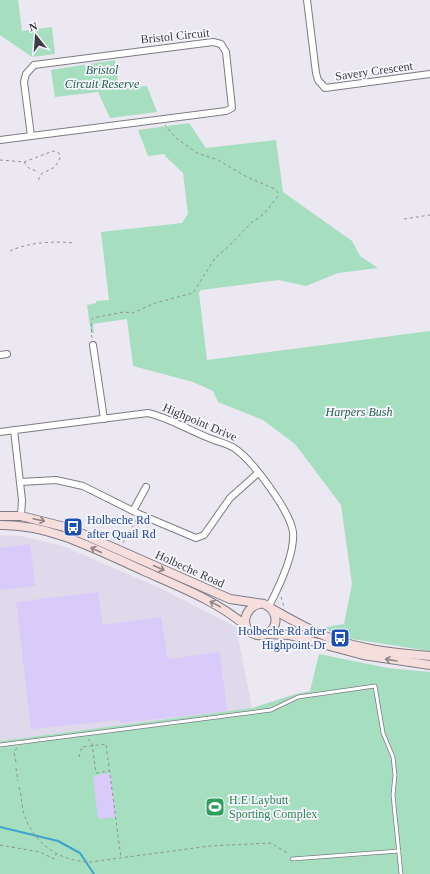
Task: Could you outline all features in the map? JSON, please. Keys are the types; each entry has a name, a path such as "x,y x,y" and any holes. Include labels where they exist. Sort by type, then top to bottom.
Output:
{"street":[{"name":"Savery Crescent","path":"307,0 316,73 321,86 332,88 430,74"},
{"name":"Bristol Circuit","path":"0,140 226,111 232,108 226,52 220,44 213,42 34,65 26,74 24,82 31,136"},
{"path":"93,345 104,419"},
{"path":"0,355 7,354"},
{"name":"Highpoint Drive","path":"0,432 148,413 164,417 208,438 237,449 258,473 285,510 293,532 291,552 270,608"},
{"path":"14,430 22,500 21,516"},
{"path":"20,482 48,480 76,484 191,538 200,538 208,532 230,498 258,473"},
{"path":"133,511 146,486"},
{"name":"Holbeche Road","path":"0,516 21,516 69,528 230,599 259,604"},
{"name":"Holbeche Road","path":"0,525 21,525 42,529 87,546 213,603 246,626"},
{"path":"430,656 391,652 348,643 320,634 270,608 259,604 254,605 247,612 245,621 246,626 253,633 263,635 289,635 363,656 430,665"},
{"path":"263,635 272,630 274,626 276,617 270,608"}],"lane":[{"path":"0,745 271,710 298,697 375,686 384,733 393,757 395,775 393,795 401,874"},
{"path":"292,860 399,850"}],"path":[{"path":"93,345 91,321 93,318 120,312 133,313 155,303 193,293 215,258 251,223 264,214 278,196 277,191 274,189 192,150 175,138 168,126 166,127 165,123"},
{"path":"0,160 24,162 53,151 60,154 55,167 40,174 37,183"},
{"path":"24,162 30,169 37,171"},
{"path":"404,219 430,215"},
{"path":"10,251 19,247 53,242 75,243"},
{"path":"122,545 139,514"},
{"path":"275,594 280,597 285,609"},
{"path":"85,739 90,740 93,746 96,773 110,771"},
{"path":"79,757 81,748 106,744 120,858"},
{"path":"16,762 14,752 18,748"},
{"path":"16,768 18,781"},
{"path":"19,787 25,816 40,842 57,854 73,860 84,862 210,846 271,843 287,852 292,860"},
{"path":"0,845 40,852 54,859 57,854"}],"shaded area":[{"path":"0,535 21,536 63,546 160,588 236,627 252,708 0,741"}],"green space":[{"path":"0,0 18,0 22,31 52,27 55,54 32,57 0,35"},
{"name":"Bristol Circuit Reserve","path":"115,60 119,89 147,86 157,112 110,118 98,92 55,97 51,70"},
{"name":"Harpers Bush","path":"189,123 206,148 276,140 283,192 352,241 360,256 378,268 338,273 306,286 279,280 201,290 199,293 207,360 430,331 430,651 352,639 322,628 344,624 352,584 341,505 295,444 263,420 218,402 213,391 193,382 133,366 127,319 93,324 94,333 91,333 87,305 96,303 96,301 109,300 101,232 182,223 188,214 183,173 165,156 165,154 148,156 138,130"},
{"name":"H.E Laybutt Sporting Complex","path":"319,654 388,668 430,672 430,874 0,874 0,741 252,708 310,691"}],"building":[{"path":"30,544 35,586 0,590 0,548"},
{"path":"98,592 103,625 161,617 168,659 220,652 227,711 121,723 120,720 31,729 16,602"},
{"path":"110,773 116,817 98,819 93,776"}],"waterway":[{"path":"0,827 58,841 80,853 94,874"}],"place":[{"name":"Holbeche Rd after Quail Rd","path":"73,527"},
{"name":"Holbeche Rd after Highpoint Dr","path":"340,638"},
{"name":"H.E Laybutt Sporting Complex","path":"215,807"}]}
